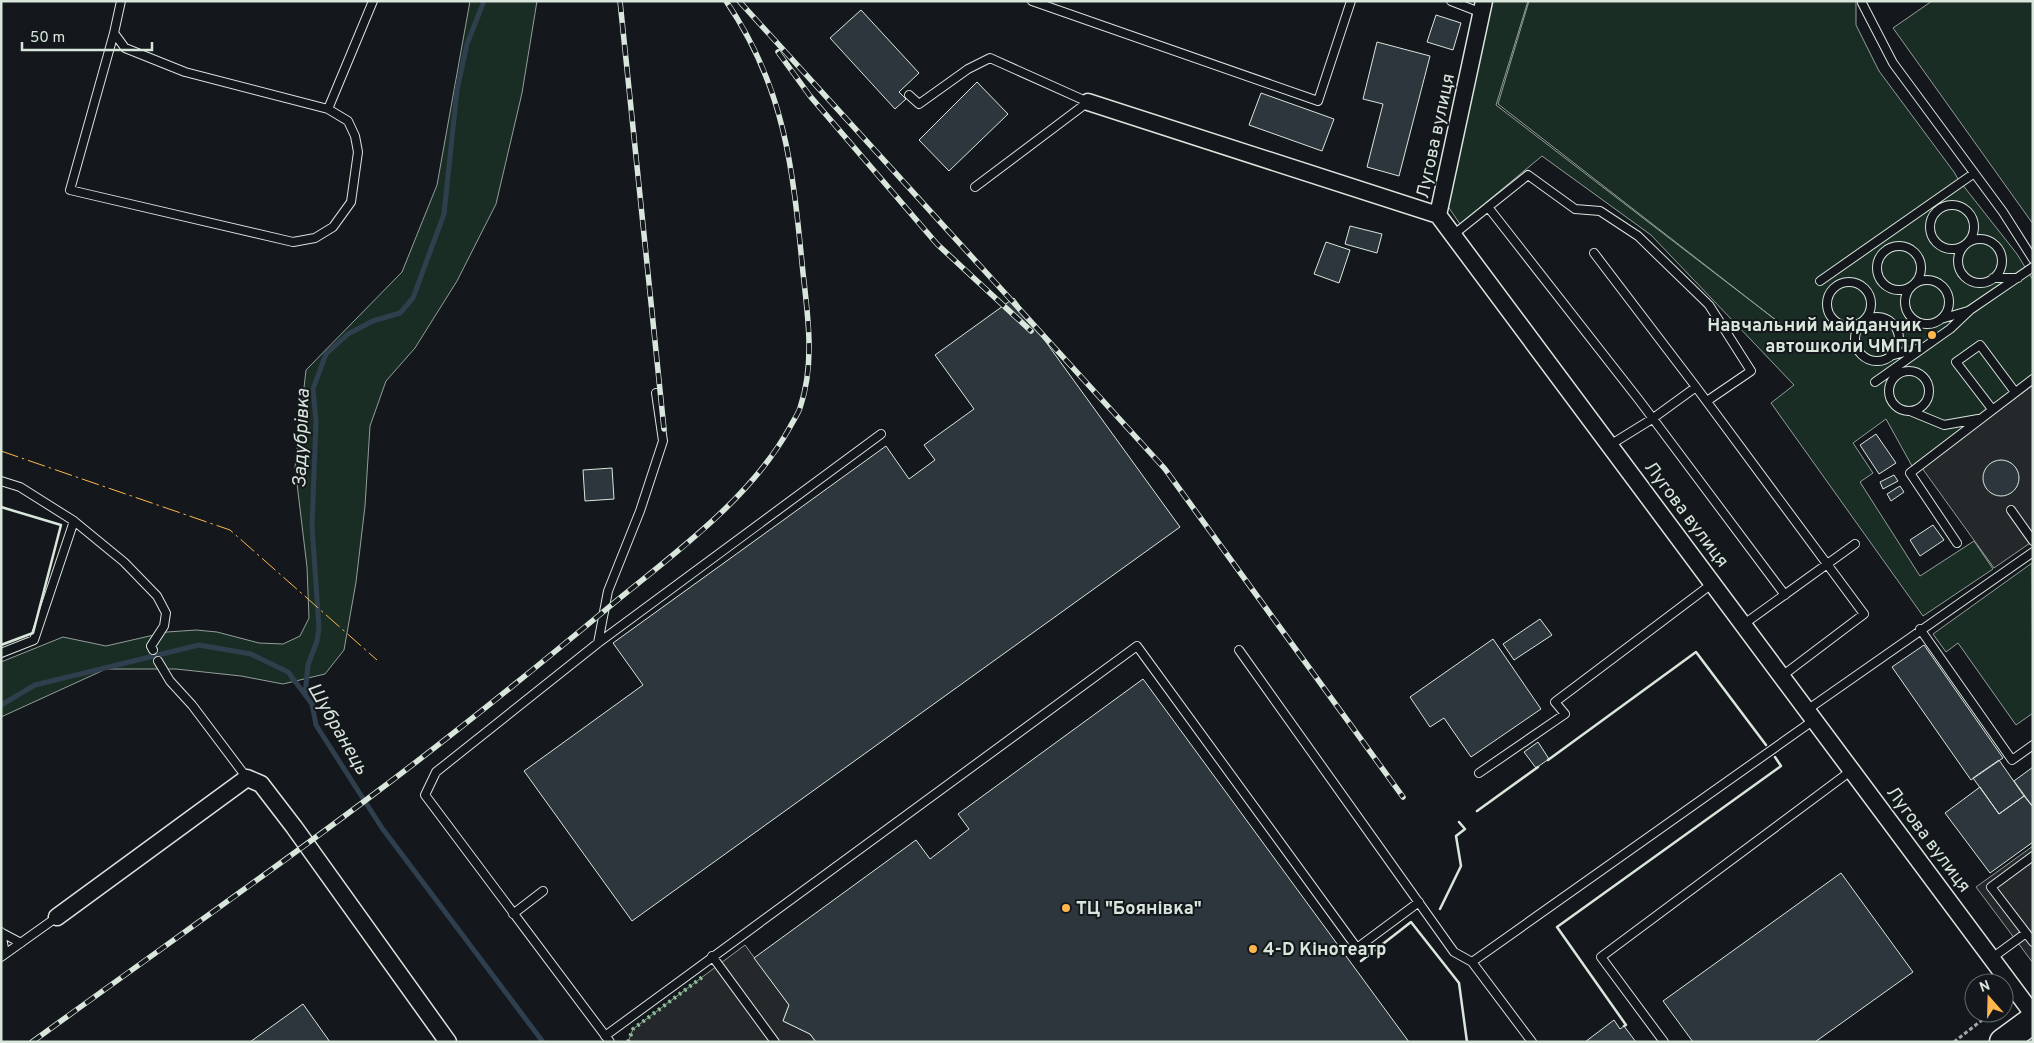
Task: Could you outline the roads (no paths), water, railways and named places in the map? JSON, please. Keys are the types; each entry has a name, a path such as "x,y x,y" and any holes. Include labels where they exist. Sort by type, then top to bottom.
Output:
{"highway":[{"path":"2003,1042 2033,1020"}],"street":[{"name":"Лугова вулиця","path":"1483,7 1438,215 2033,1014"},
{"path":"1088,102 1438,215"},
{"path":"58,917 247,778 260,784 294,827 448,1042"}],"lane":[{"path":"114,33 125,48 185,72 328,109 348,121 355,136 358,152 351,202 333,227 315,238 293,242 70,190 122,1"},
{"path":"328,109 373,1"},
{"path":"1032,1 1318,101 1351,1"},
{"path":"1451,1 1483,7"},
{"path":"1862,3 1893,63 1973,174 2003,212 2033,259"},
{"path":"909,95 919,104 968,69 990,58 1088,102 975,187"},
{"path":"1820,281 1973,174"},
{"path":"1453,235 1528,175 1575,209 1600,211 1638,236 1709,305 1751,371 1707,401"},
{"path":"1966,244 1950,248 1936,240 1931,230 1931,224 1939,210 1949,205 1955,205 1970,213 1974,229 1970,240 1966,244 1958,258 1962,274 1966,278 1977,282 1988,281 1993,278 2001,264 2000,252 1988,241 1982,239 1966,244"},
{"path":"1488,207 1639,400 1785,595"},
{"path":"1940,319 1947,310 1948,299 1944,289 1934,282 1918,282 1913,285 1908,288 1897,290 1882,282 1879,277 1878,266 1879,260 1886,251 1902,246 1916,254 1921,265 1921,271 1913,285 1909,289 1905,300 1910,316 1914,320 1930,324 1970,310"},
{"path":"1594,253 1707,401 1864,614 1782,676"},
{"path":"1875,382 1950,329 1970,310 2033,267"},
{"path":"1993,278 2018,278"},
{"path":"1890,356 1894,352 1898,341 1897,330 1890,321 1874,317 1863,322 1858,324 1847,326 1836,322 1832,318 1828,302 1829,296 1841,284 1858,284 1867,291 1871,301 1870,312 1863,322 1859,326 1855,336 1860,352 1869,359 1880,360 1924,348"},
{"path":"1992,409 1956,362 1980,345 2016,392"},
{"path":"1910,411 1922,406 1929,394 1926,380 1916,372 1909,371 1896,376 1889,388 1892,401 1903,409 1944,425 1980,419"},
{"path":"1957,543 1910,473 2033,379"},
{"path":"1610,446 1696,387"},
{"path":"598,643 608,591 640,511 663,441 656,393"},
{"path":"881,434 598,643 436,772 425,795 608,1039 712,956 1137,646 1357,948 1418,902"},
{"path":"1,481 20,487 74,521 124,562 157,596 166,613 164,626 151,646 153,650"},
{"path":"2011,510 2033,541"},
{"path":"1,653 34,640 74,521"},
{"path":"1744,624 1855,544"},
{"path":"1472,962 1811,714 1920,630 2033,552"},
{"path":"1479,773 1565,714 1555,702 1713,583"},
{"path":"1920,630 2012,760 2033,745"},
{"path":"1239,650 1454,952 1472,962 1532,1042"},
{"path":"158,662 247,778"},
{"path":"1664,1042 1601,957 1852,770"},
{"path":"2033,856 1992,887 2033,942"},
{"path":"513,914 544,890"},
{"path":"3,956 58,917"},
{"path":"2,932 21,943"},
{"path":"2,932 3,956"},
{"path":"1992,958 2026,933"},
{"path":"712,956 775,1042"}],"waterway":[{"name":"Задубрівка","path":"305,695 308,665 317,641 319,628 312,526 316,421 313,389 326,354 348,334 373,321 400,313 413,298 444,214 457,90 467,44 484,1"},
{"name":"Шубранець","path":"1,705 35,685 199,645 251,654 288,672 312,704 316,725 382,828 543,1042"}],"railway":[{"path":"620,1 664,429"},
{"path":"32,1042 332,826 493,702 708,525 754,479 773,454 798,413 805,391 809,358 807,306 795,200 783,132 762,66 746,34 726,1"},
{"path":"739,1 1165,469 1403,797"},
{"path":"778,52 810,96 937,244 1031,331"}],"place":[{"name":"Навчальний майданчик автошколи ЧМПЛ","path":"1932,335"},
{"name":"ТЦ \"Боянівка\"","path":"1066,908"},
{"name":"4-D Кінотеатр","path":"1253,949"}]}
